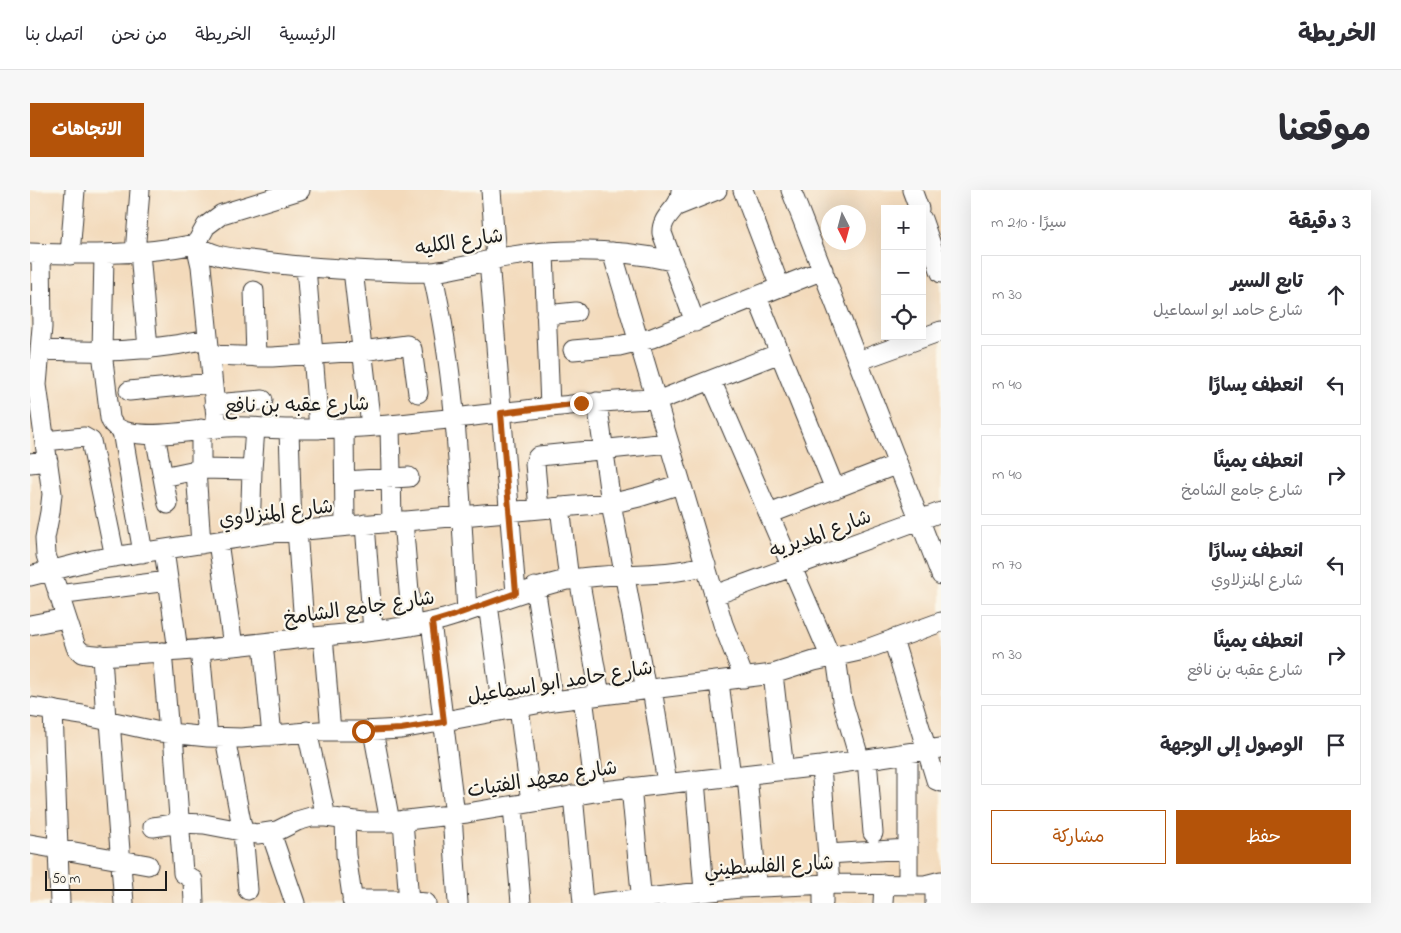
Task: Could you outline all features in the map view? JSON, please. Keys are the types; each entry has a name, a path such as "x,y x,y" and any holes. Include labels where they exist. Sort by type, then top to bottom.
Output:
{"street":[{"path":"70,255 75,190"},
{"path":"140,190 138,252 148,349"},
{"path":"233,646 210,543 199,470 214,404 201,266 196,244 206,226 222,214 300,190"},
{"path":"491,190 501,413 516,593"},
{"path":"695,322 662,230 666,218 679,198 717,190"},
{"path":"743,190 780,287"},
{"path":"791,190 940,572"},
{"path":"912,190 917,205"},
{"path":"926,230 941,273"},
{"path":"30,624 66,618 50,570 39,525 52,494 39,462 45,441 38,392 36,359 42,320 36,253 104,255 196,244"},
{"name":"شارع الكليه","path":"196,244 204,250 218,255 306,267 353,270 432,272 493,259 544,252 578,251 612,252 672,261"},
{"path":"544,252 550,407"},
{"path":"612,252 715,595 731,646 744,678"},
{"path":"104,255 102,352 110,422 114,427 122,431 143,553"},
{"path":"306,267 319,428"},
{"path":"353,270 362,351 381,425 400,478 398,521 412,626"},
{"path":"573,350 639,342 695,322 823,270"},
{"path":"432,272 446,344 455,418 466,611"},
{"path":"254,291 256,357"},
{"path":"757,297 835,489"},
{"path":"546,315 576,312"},
{"path":"858,361 941,331"},
{"path":"36,359 102,352 209,347 256,357 313,355 407,345 411,347 418,393"},
{"name":"شارع عقبه بن نافع","path":"122,431 172,434 209,428 344,428 597,402 656,400 780,353"},
{"path":"711,380 833,657 842,700 863,760 874,833"},
{"path":"129,391 212,383"},
{"path":"214,404 263,400"},
{"path":"597,402 611,502 624,574 667,783"},
{"path":"250,536 255,428"},
{"path":"344,428 345,526"},
{"path":"288,429 294,530 331,731"},
{"path":"155,434 168,504"},
{"path":"45,441 84,437 91,441 115,557"},
{"path":"539,509 535,464 539,456 669,443"},
{"path":"769,514 898,464"},
{"path":"163,477 199,470 252,470"},
{"path":"345,482 400,478"},
{"name":"شارع المنزلاوي","path":"30,576 82,562 250,536 294,530 611,502 640,497 681,484"},
{"path":"560,507 574,579 591,696 595,792"},
{"name":"شارع المديريه","path":"715,595 941,512"},
{"path":"365,524 373,631"},
{"path":"164,550 168,581 171,733 184,873 193,880 194,903"},
{"name":"شارع جامع الشامخ","path":"66,618 79,652 84,654 170,652 412,626 432,622 516,593 574,579 624,574 666,574 706,565"},
{"path":"58,594 168,581"},
{"path":"535,588 553,702"},
{"path":"488,604 510,709 522,804 521,903"},
{"path":"432,622 454,815 458,903"},
{"name":"شارع حامد ابو اسماعيل","path":"30,707 171,733 217,737 401,729 591,696 720,682 773,674 806,663 864,650 941,622"},
{"path":"893,639 934,749 936,780 941,782"},
{"path":"263,643 272,736"},
{"path":"200,649 217,737 243,832 248,890"},
{"path":"102,655 124,903"},
{"path":"773,674 784,770"},
{"path":"720,682 739,776 759,892"},
{"path":"53,710 60,903"},
{"path":"345,820 346,855 352,902 415,902 373,730"},
{"path":"307,732 326,817"},
{"name":"شارع معهد الفتيات","path":"153,827 180,824 212,825 257,834 271,832 304,819 326,817 345,820 396,821 454,815 631,787 821,766 934,749"},
{"path":"908,753 908,884"},
{"path":"821,766 828,854 827,884 822,903"},
{"path":"695,780 704,891"},
{"path":"631,787 641,900"},
{"path":"573,795 584,903"},
{"path":"271,832 295,903"},
{"path":"30,844 148,865"},
{"path":"828,854 908,849"},
{"path":"935,903 938,882"},
{"name":"شارع الفلسطيني","path":"599,903 683,898 704,891 734,896 827,884 938,882"},
{"path":"883,903 884,884"}],"route":[{"path":"363,731 401,729 444,722 432,622 478,608 516,593 501,413 581,403"}]}
